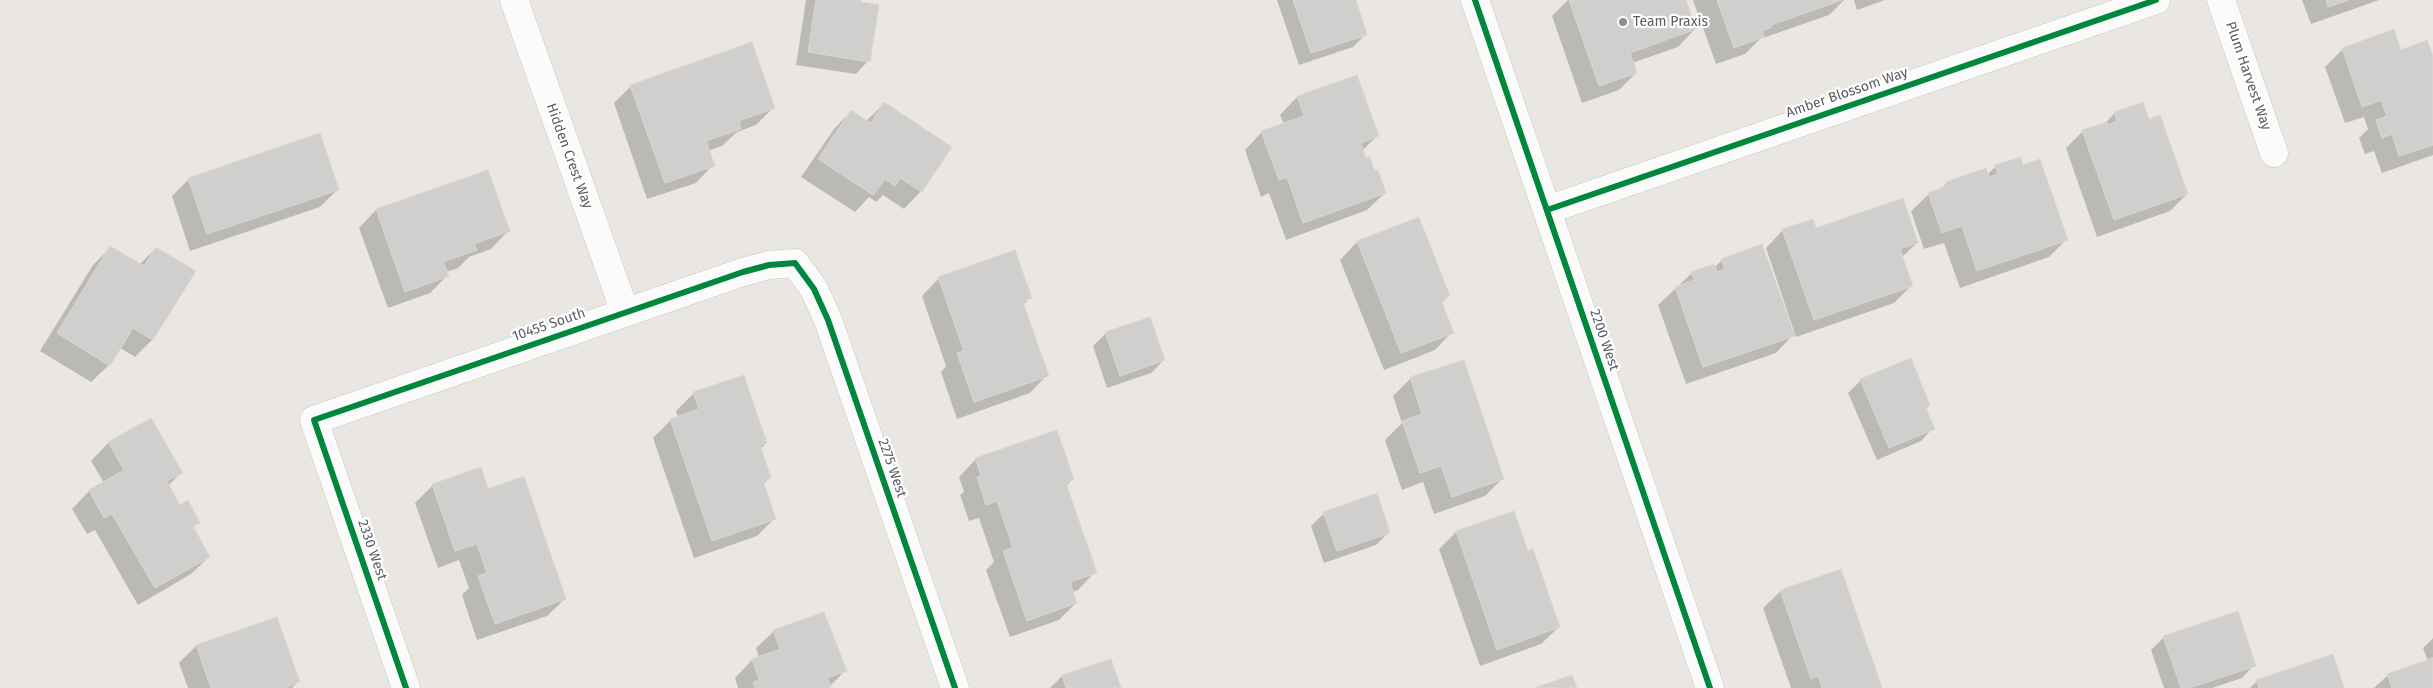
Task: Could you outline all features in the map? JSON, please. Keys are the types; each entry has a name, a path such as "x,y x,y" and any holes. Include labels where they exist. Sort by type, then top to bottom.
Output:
{"street":[{"name":"Hidden Crest Way","path":"514,0 625,312"},
{"name":"2200 West","path":"1475,0 1710,688"},
{"name":"Amber Blossom Way","path":"1547,210 2156,0"},
{"name":"Plum Harvest Way","path":"2221,0 2274,153"},
{"name":"10455 South","path":"314,420 743,272 795,263"},
{"name":"2275 West","path":"795,263 814,289 828,320 955,688"},
{"name":"2330 West","path":"314,420 406,688"}],"building":[{"path":"816,0 861,0 861,2 879,5 870,62 808,52"},
{"path":"1293,0 1356,0 1367,35 1311,53"},
{"path":"1569,0 1686,0 1696,29 1630,53 1637,73 1599,86"},
{"path":"1717,0 1842,0 1771,25 1772,27 1762,31 1764,37 1734,48"},
{"path":"2326,0 2349,0 2328,7"},
{"path":"2394,29 2401,50 2427,40 2433,56 2433,145 2399,156 2392,134 2382,138 2376,120 2387,116 2381,100 2362,107 2342,48"},
{"path":"752,42 775,108 739,121 741,129 706,141 715,166 665,183 630,85"},
{"path":"1357,75 1379,136 1361,143 1366,158 1369,156 1375,171 1378,170 1386,193 1303,223 1287,177 1279,180 1261,131 1304,116 1297,96"},
{"path":"884,102 952,147 922,192 900,178 895,186 885,179 873,195 818,159 851,110 871,123"},
{"path":"2143,102 2149,119 2160,115 2188,194 2114,220 2082,130 2107,122 2108,125 2117,121 2114,112"},
{"path":"320,133 339,190 207,234 188,178"},
{"path":"2021,157 2023,165 2040,159 2068,240 1977,271 1962,226 1942,233 1928,193 1947,186 1946,182 1986,168 1989,177 1998,174 1995,165"},
{"path":"488,170 510,231 474,244 477,250 443,262 449,276 405,292 376,209"},
{"path":"1903,198 1918,243 1900,249 1913,286 1814,320 1782,229 1813,219 1816,228"},
{"path":"1419,217 1450,296 1441,300 1454,333 1401,353 1357,241"},
{"path":"1762,244 1795,336 1703,367 1675,287 1694,280 1691,272 1714,264 1717,272 1725,269 1721,259"},
{"path":"110,246 144,266 156,247 196,271 153,340 133,328 110,366 57,333"},
{"path":"1015,250 1032,298 1023,302 1049,376 974,402 957,353 964,351 938,277"},
{"path":"1150,317 1165,360 1120,376 1105,332"},
{"path":"1911,358 1930,405 1926,408 1935,429 1889,448 1860,379"},
{"path":"1464,360 1504,479 1452,497 1441,466 1420,473 1402,421 1422,414 1410,377"},
{"path":"744,375 767,443 760,445 771,478 763,481 776,519 712,541 670,419 699,409 693,392"},
{"path":"151,418 183,473 167,481 180,505 188,500 200,523 193,526 210,557 155,588 112,514 104,518 89,490 124,470 108,442"},
{"path":"1057,430 1074,480 1066,483 1097,573 1070,582 1077,603 1027,621 1003,551 1013,548 997,501 986,505 977,477 981,475 975,458"},
{"path":"481,467 488,489 524,476 566,599 495,624 478,576 487,573 477,544 455,551 432,484"},
{"path":"1377,493 1390,533 1337,551 1323,512"},
{"path":"1514,511 1528,551 1533,549 1560,627 1497,650 1456,531"},
{"path":"1841,569 1882,688 1822,688 1818,676 1811,679 1780,590"},
{"path":"2238,611 2256,666 2189,688 2181,688 2163,636"},
{"path":"824,612 847,671 827,678 831,687 827,688 755,688 753,682 759,680 752,659 780,649 773,630"},
{"path":"277,617 300,682 284,688 211,688 196,645"},
{"path":"2333,654 2344,688 2259,688 2256,680"},
{"path":"2433,658 2433,688 2392,688 2387,674"},
{"path":"1111,659 1121,688 1066,688 1062,675"},
{"path":"1572,675 1577,688 1534,688"}],"cycle path":[{"path":"1475,0 1710,688"},
{"path":"1547,210 2156,0"},
{"path":"406,688 314,420 743,272 769,265 795,263 814,289 828,320 955,688"}],"place":[{"name":"Team Praxis","path":"1623,22"}]}
